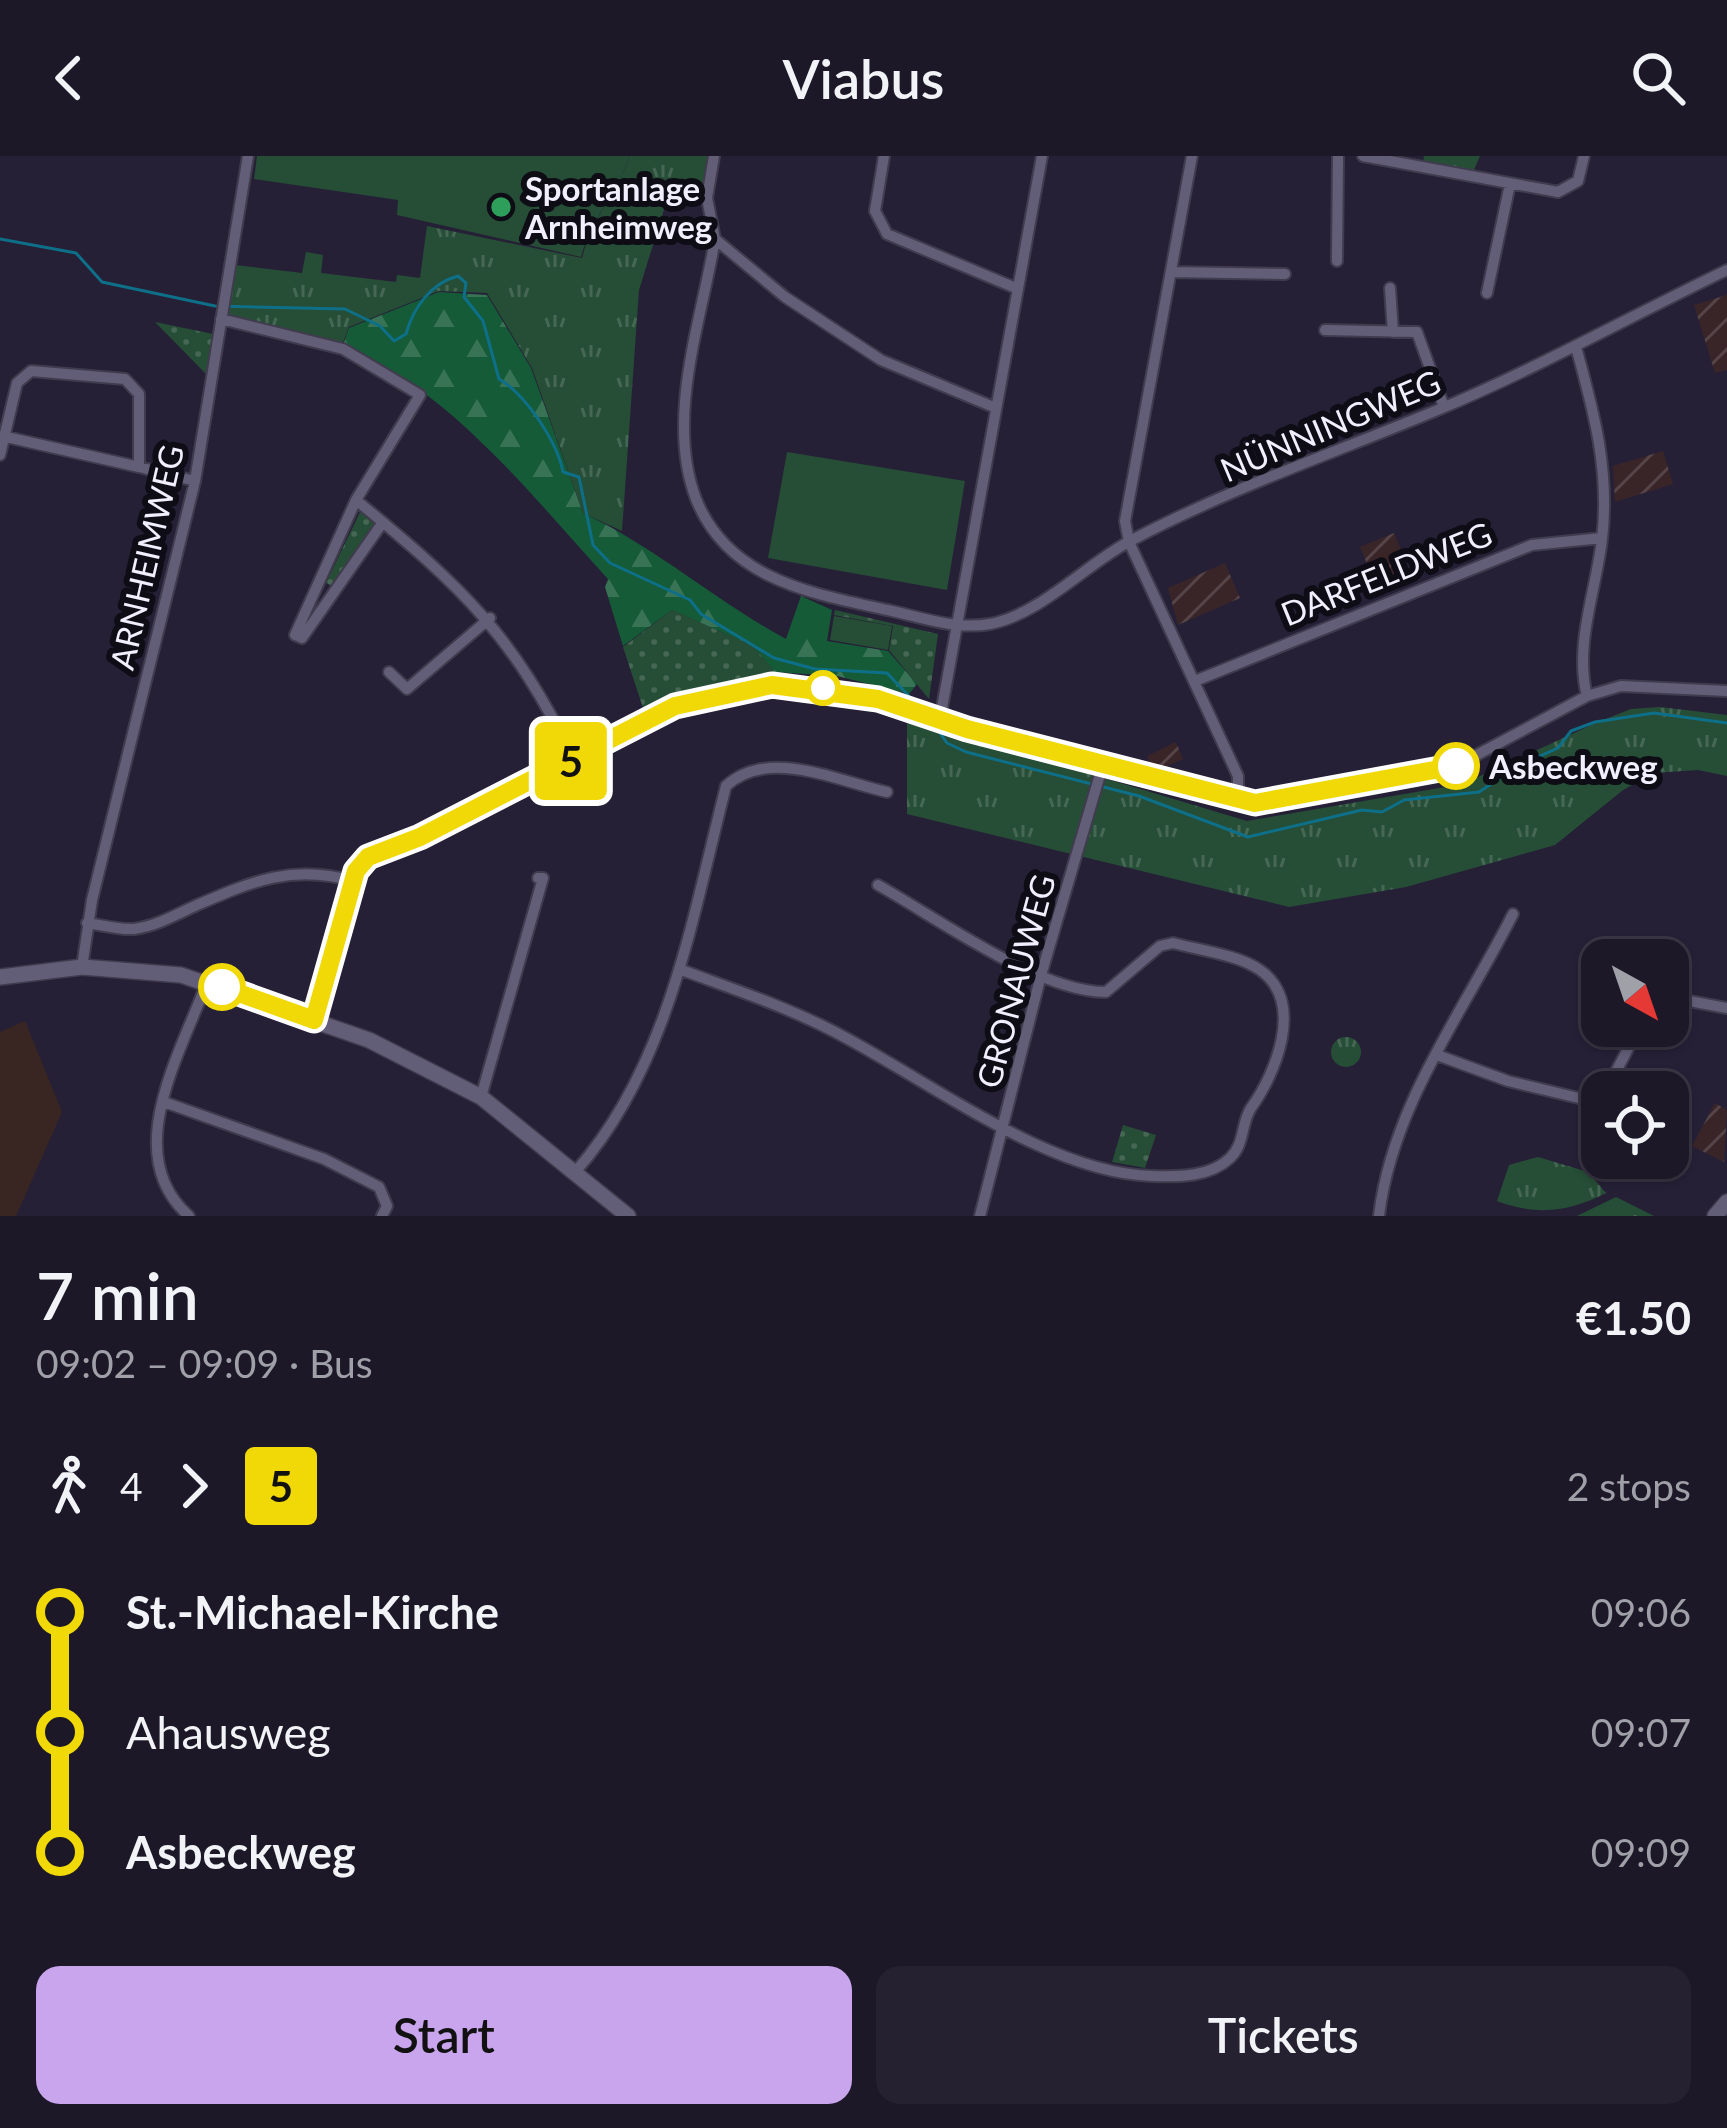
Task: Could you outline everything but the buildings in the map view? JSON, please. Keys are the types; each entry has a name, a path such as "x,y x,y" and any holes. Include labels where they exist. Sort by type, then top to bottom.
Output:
{"street":[{"name":"ARNHEIMWEG","path":"82,967 87,923 194,481 248,156"},
{"path":"714,156 707,198 716,239 694,345 686,437 691,482 704,516 737,554 787,587 957,626"},
{"path":"884,156 875,212 887,234 1018,289"},
{"path":"940,719 1042,156"},
{"path":"1192,156 1126,521 1129,542 1238,776 1238,801"},
{"path":"1337,261 1338,156"},
{"path":"1363,156 1566,192 1578,181 1584,156"},
{"path":"1487,293 1510,184"},
{"path":"716,239 785,297 881,359 996,408"},
{"name":"NÜNNINGWEG","path":"957,626 992,624 1021,611 1129,542 1444,407 1727,270"},
{"path":"1171,272 1285,274"},
{"path":"1390,288 1394,332"},
{"path":"221,316 343,350 420,395 356,500 295,635 302,638 383,522"},
{"path":"1325,330 1417,332 1444,407"},
{"path":"1576,346 1604,459 1602,538 1580,671 1587,696"},
{"path":"0,455 17,383 31,371 124,380 139,394 139,467"},
{"path":"2,436 194,481"},
{"path":"356,500 490,618 526,670 574,760"},
{"name":"DARFELDWEG","path":"1195,681 1532,545 1602,538"},
{"path":"389,672 407,689 490,618"},
{"path":"314,1020 353,881 368,857 420,837 675,706 742,688 830,688 1238,801 1270,804 1456,766 1587,696 1621,686 1660,684 1727,691"},
{"name":"GRONAUWEG","path":"980,1216 1041,975 1104,761"},
{"path":"576,1172 642,1072 679,969 726,786 754,767 775,766 886,792"},
{"path":"87,923 131,929 159,923 233,891 297,872 353,881"},
{"path":"481,1097 543,878 538,878"},
{"path":"679,969 831,1030 1039,1145 1101,1168 1148,1176 1213,1169 1239,1146 1251,1108 1263,1099 1285,1020 1285,1005 1259,968 1173,943 1160,946 1106,992 1041,975 878,885"},
{"path":"1379,1216 1395,1140 1513,914"},
{"path":"0,977 82,967 164,972 314,1020 423,1064 481,1097 628,1216"},
{"path":"189,1216 157,1169 154,1145 206,982"},
{"path":"1689,1001 1727,1008"},
{"path":"1438,1055 1523,1086 1587,1100 1611,1081 1629,1047"},
{"path":"164,1102 323,1159 380,1187 387,1206 382,1216"},
{"path":"1714,1216 1727,1202"}],"shaded area":[{"path":"1727,295 1727,370 1715,373 1694,305"},
{"path":"1663,451 1673,484 1615,502 1613,466"},
{"path":"1394,533 1412,577 1378,591 1360,547"},
{"path":"1225,563 1240,598 1178,625 1168,588"},
{"path":"1176,742 1183,759 1154,772 1147,756"},
{"path":"25,1021 62,1112 16,1216 0,1216 0,1032"},
{"path":"1715,1103 1727,1110 1724,1162 1692,1146"}],"green space":[{"name":"Sportanlage Arnheimweg","path":"257,156 630,156 581,257 397,215 398,200 254,179"},
{"path":"630,156 714,156 707,191 666,203 639,290 622,531 583,513 532,368 487,293 439,291 349,327 342,345 226,321 235,265 302,273 306,252 323,255 321,273 396,282 397,275 420,278 427,226 582,258"},
{"path":"1424,156 1480,156 1473,172 1423,163"},
{"path":"439,292 487,295 531,368 583,513 786,639 801,596 832,610 827,641 888,651 917,684 909,694 837,676 775,672 753,646 672,610 623,646 605,587 608,579 518,480 419,389 343,345 349,328"},
{"path":"155,322 213,334 206,374"},
{"path":"787,452 965,481 947,590 768,558"},
{"path":"361,510 377,523 332,586 326,583"},
{"path":"672,610 753,646 775,672 711,685 644,711 623,647"},
{"path":"835,610 938,634 929,699 889,650 893,626 834,615"},
{"path":"834,616 892,626 888,650 830,640"},
{"path":"1660,707 1727,715 1727,776 1698,770 1654,773 1623,790 1555,845 1406,887 1289,907 907,814 907,719 1247,821 1463,784 1631,709"},
{"path":"1346,1037 1361,1052 1346,1067 1331,1052"},
{"path":"1123,1125 1156,1135 1145,1168 1112,1162"},
{"path":"1538,1157 1581,1170 1581,1179 1594,1179 1606,1193 1552,1210 1497,1201 1509,1165"},
{"path":"1616,1197 1654,1216 1577,1216"}],"waterway":[{"path":"0,239 76,253 102,282 215,306 345,309 380,326 394,341 406,334 418,306 432,291 458,276 466,283 464,297 483,321 499,379 539,420 563,472 579,477 593,545 610,563 690,600 701,614 774,658 815,669 887,673 926,714"},
{"path":"935,726 947,743 966,752 1139,796 1248,837 1362,810 1382,812 1404,800 1479,792 1520,765 1558,748 1571,731 1595,722 1654,713 1727,723"}],"bus line":[{"name":"5","path":"222,987 314,1020 356,871 368,857 420,837 675,706 742,688 803,685 848,692 967,729 1255,803 1300,799 1456,766"}],"place":[{"name":"Sportanlage Arnheimweg","path":"501,207"},
{"name":"Asbeckweg","path":"1456,766"}]}
